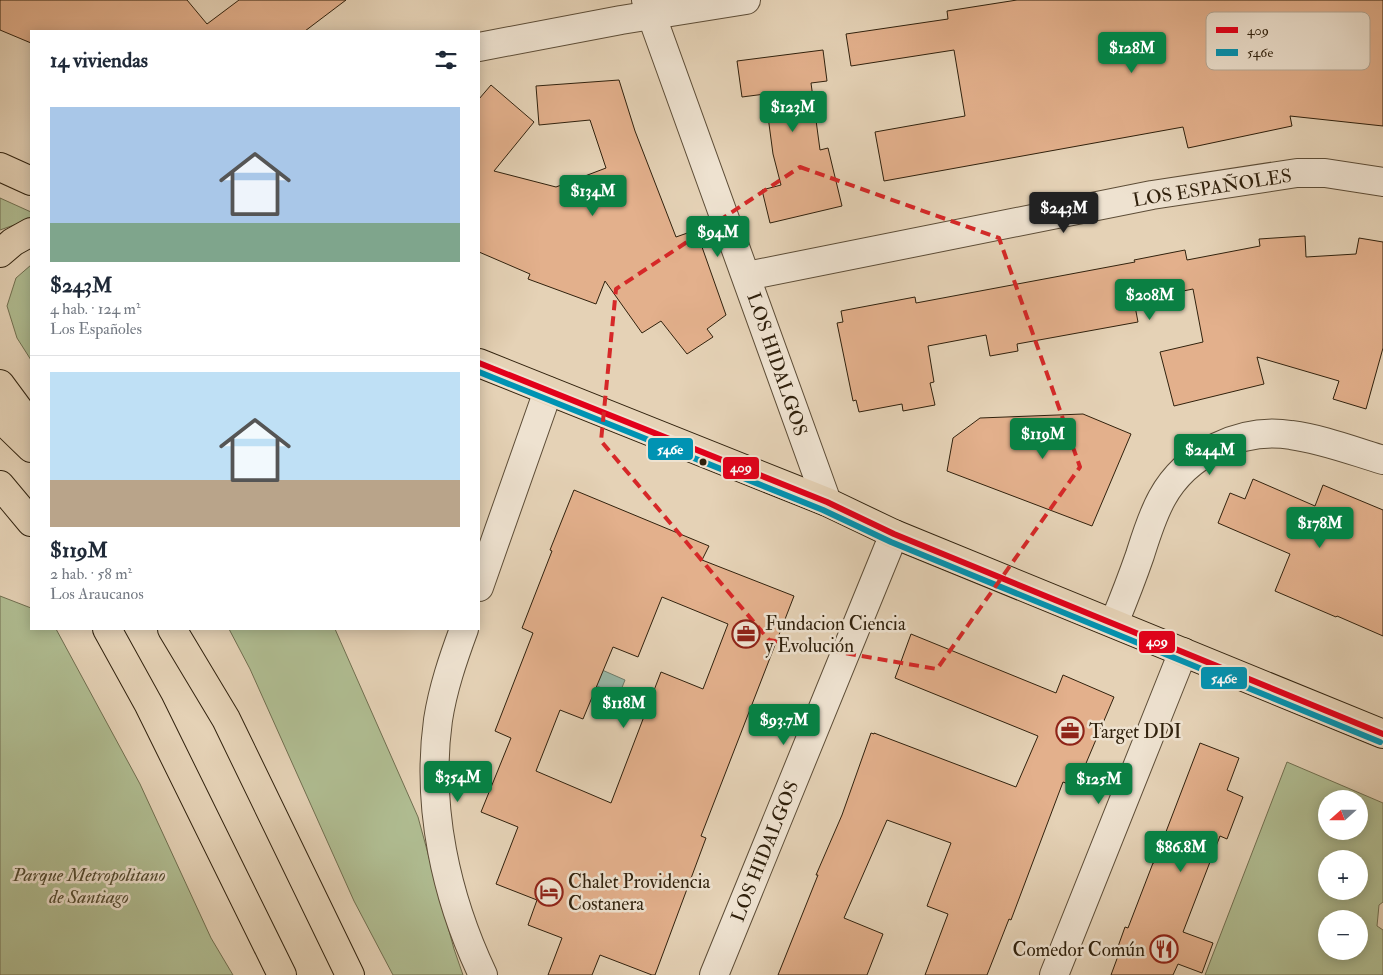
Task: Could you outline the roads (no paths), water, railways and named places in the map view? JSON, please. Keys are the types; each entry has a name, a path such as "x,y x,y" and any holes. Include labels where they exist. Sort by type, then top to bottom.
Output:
{"main road":[{"path":"0,168 30,181"},
{"path":"0,253 13,242 30,233"},
{"path":"480,363 827,502 894,534 1383,734"},
{"path":"0,384 30,425"},
{"path":"0,418 30,447"},
{"path":"0,485 30,521"},
{"path":"108,630 149,705 282,975"},
{"path":"173,630 226,719 350,975"}],"street":[{"path":"480,47 649,8 746,0"},
{"name":"LOS HIDALGOS","path":"649,8 827,502"},
{"name":"LOS ESPAÑOLES","path":"747,276 1152,195 1297,173 1325,173 1383,182"},
{"path":"480,584 548,391"},
{"path":"1114,624 1153,516 1162,497 1191,464 1209,451 1247,436 1276,434 1310,438 1383,460"},
{"name":"LOS HIDALGOS","path":"714,975 894,534"},
{"path":"464,630 446,679 438,720 435,784 437,816 443,856 454,899 473,954 483,975"},
{"path":"1054,975 1183,652"}],"place":[{"name":"Fundacion Ciencia y Evolución","path":"746,634"},
{"name":"Target DDI","path":"1070,731"},
{"name":"Chalet Providencia Costanera","path":"549,892"},
{"name":"Comedor Común","path":"1164,949"}],"park label":[{"name":"Parque Metropolitano de Santiago","path":"89,885"}]}
